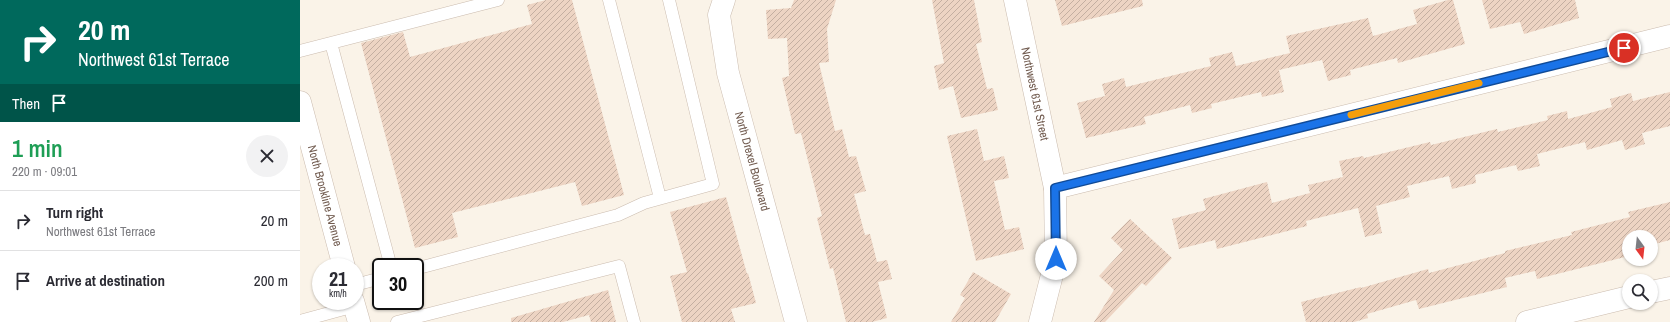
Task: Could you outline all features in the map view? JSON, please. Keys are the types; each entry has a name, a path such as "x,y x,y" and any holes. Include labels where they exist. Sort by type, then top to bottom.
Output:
{"street":[{"name":"North Drexel Boulevard","path":"724,0 719,16 728,72 796,322"},
{"name":"Northwest 61st Street","path":"1015,0 1055,188 1056,259 1040,322"},
{"path":"1055,188 1670,36"},
{"name":"North Brookline Avenue","path":"300,102 342,258"},
{"path":"1658,291 1670,288"},
{"path":"1527,322 1622,300"}],"lane":[{"path":"300,52 498,0"},
{"path":"609,0 660,198"},
{"path":"424,267 618,216 644,203 713,184 669,0"},
{"path":"331,43 389,258"},
{"path":"397,322 619,266 634,322"},
{"path":"364,295 372,287"},
{"path":"300,320 333,310"}],"building":[{"path":"546,0 572,0 624,195 582,206 575,182 452,213 458,237 415,248 361,43 403,32 410,57 532,24 527,5"},
{"path":"794,0 836,0 827,29 829,62 819,63 835,131 842,129 849,157 856,156 866,191 854,194 865,235 870,234 877,262 887,260 892,279 878,282 887,318 872,322 846,322 833,268 830,269 817,218 822,216 801,133 795,134 782,78 789,76 787,38 768,39 766,10 791,8"},
{"path":"932,0 974,0 982,42 976,44 987,89 993,88 998,110 961,118 953,86 939,90 934,66 944,63"},
{"path":"1055,0 1142,0 1143,6 1062,26"},
{"path":"1448,0 1453,0 1465,44 1398,63 1397,58 1350,70 1351,75 1328,81 1322,60 1279,70 1284,92 1262,97 1261,92 1211,104 1212,108 1192,113 1190,105 1144,117 1146,124 1086,138 1077,103 1105,96 1102,84 1124,78 1126,87 1211,66 1209,58 1232,52 1236,66 1290,53 1286,36 1368,18 1373,36 1417,24 1413,10"},
{"path":"1482,0 1575,0 1579,18 1524,34 1520,22 1490,29"},
{"path":"1670,92 1670,126 1642,133 1645,144 1625,150 1622,140 1587,150 1585,142 1537,154 1540,166 1518,171 1516,165 1475,175 1476,183 1452,189 1449,176 1407,186 1410,197 1376,206 1382,233 1365,237 1358,208 1306,221 1307,226 1217,249 1215,240 1179,249 1172,219 1206,210 1203,199 1267,182 1272,203 1310,193 1308,185 1343,177 1339,161 1363,156 1364,158 1430,142 1431,145 1497,129 1498,132 1548,120 1547,116 1567,111 1568,119 1612,107 1610,99 1631,93 1633,101"},
{"path":"977,129 984,161 1004,156 1009,178 994,181 1005,230 1019,227 1024,249 976,261 947,136"},
{"path":"726,197 756,303 731,309 735,322 682,322 670,276 687,272 670,212"},
{"path":"1670,202 1670,240 1658,243 1658,230 1622,230 1622,258 1537,279 1535,271 1505,278 1507,287 1419,309 1416,300 1367,314 1368,318 1354,322 1306,322 1301,302 1361,288 1428,269 1429,273 1505,253 1505,251 1572,235 1571,232 1630,217 1628,212"},
{"path":"1130,219 1172,258 1146,286 1142,283 1105,322 1094,322 1114,290 1099,276 1123,250 1111,238"},
{"path":"973,272 1011,294 995,322 951,322 965,298 960,295"},
{"path":"608,290 616,322 591,322 589,315 563,322 511,322 511,318"}],"slow traffic":[{"path":"1351,115 1479,83"}],"route":[{"path":"1056,259 1055,188 1624,48"}]}
